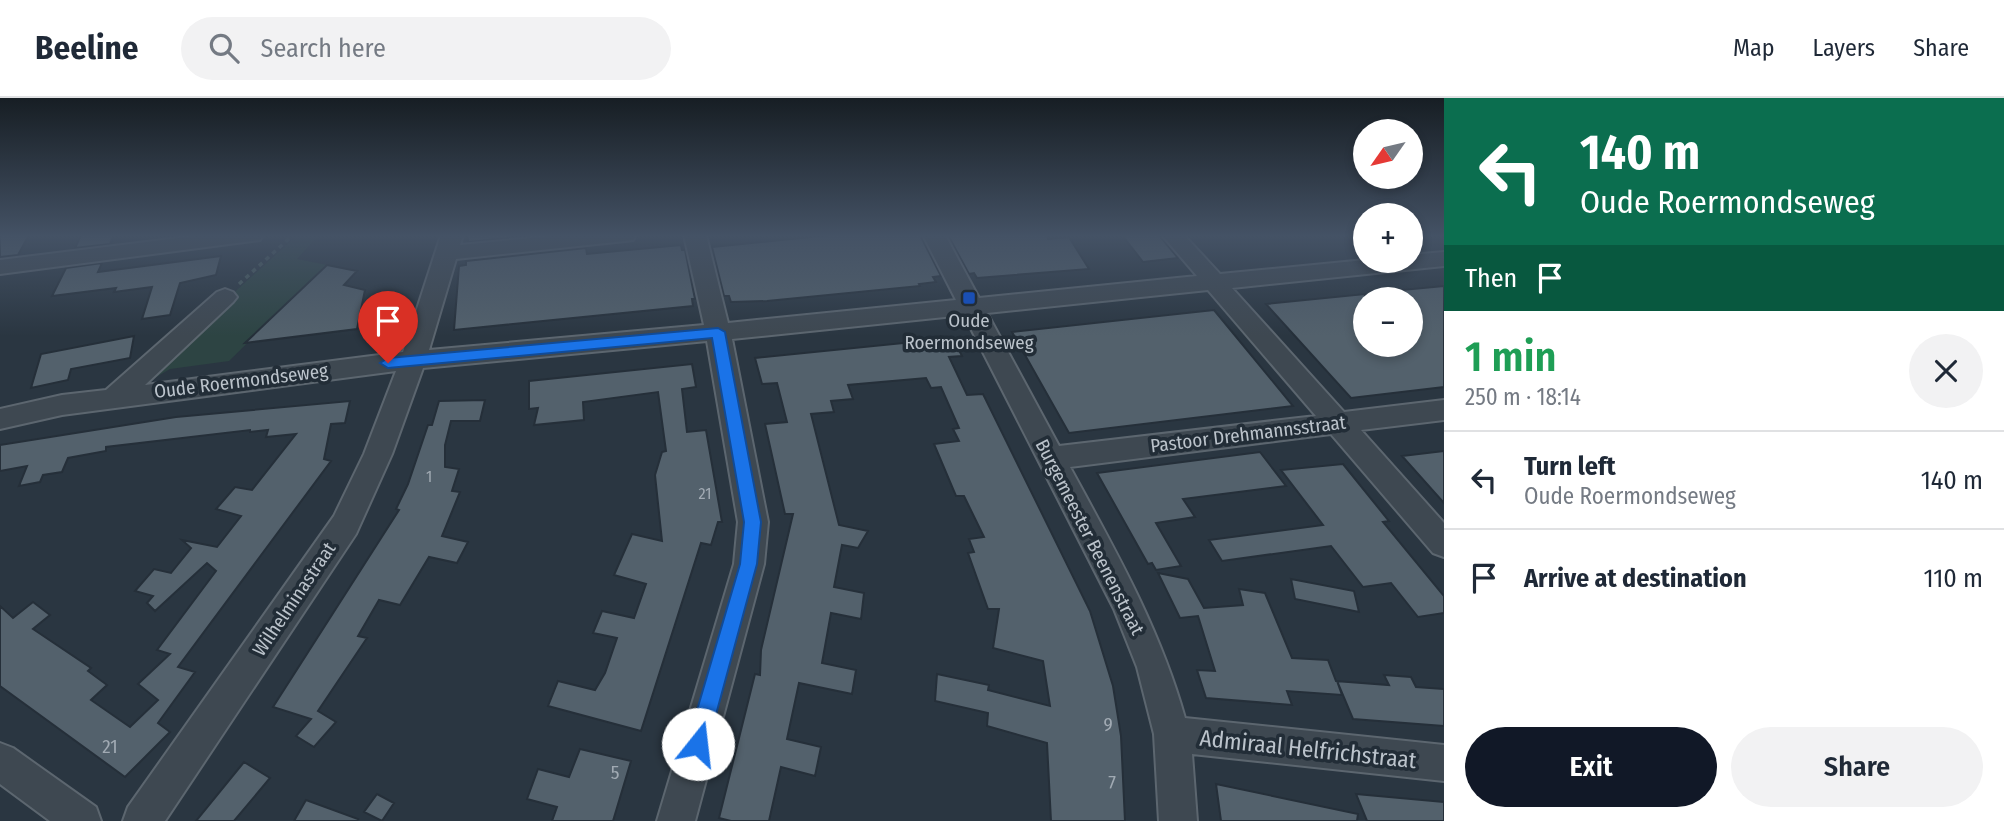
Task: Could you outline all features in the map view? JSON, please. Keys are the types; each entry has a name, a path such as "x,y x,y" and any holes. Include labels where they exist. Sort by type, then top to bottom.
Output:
{"street":[{"name":"Wilhelminastraat","path":"142,821 345,524 372,472 413,360 441,269"},
{"path":"676,821 749,564 753,522 718,332 703,269"},
{"name":"Burgemeester Beenenstraat","path":"951,269 1129,605 1154,667 1172,734 1178,821"},
{"path":"1202,269 1444,544"},
{"name":"Oude Roermondseweg","path":"0,419 62,405 413,360 1342,269"},
{"path":"114,398 225,297"},
{"name":"Pastoor Drehmannsstraat","path":"1347,431 1444,410"},
{"name":"Pastoor Drehmannsstraat","path":"1052,458 1347,431 1444,425"},
{"name":"Admiraal Helfrichstraat","path":"1172,734 1369,757 1444,762"},
{"path":"0,761 82,821"}],"path":[{"path":"225,297 256,269"}],"green space":[{"path":"260,269 323,269 229,361 170,369 146,383 135,383"}],"building":[{"path":"66,269 99,269 98,272 123,269 218,269 216,275 180,283 170,315 142,319 152,287 114,292 116,288 52,296"},
{"path":"323,269 357,271 344,285 365,290 357,329 245,343"},
{"path":"459,269 689,269 695,299 692,299 693,306 454,330"},
{"path":"717,269 937,269 941,276 933,277 936,282 919,284 920,286 767,301 731,302 729,296 724,296"},
{"path":"966,269 1089,269 977,278 974,273 969,274"},
{"path":"1444,286 1444,387 1351,398 1266,304 1353,295 1353,357 1423,357 1423,288"},
{"path":"1214,310 1293,406 1069,433 1012,332"},
{"path":"134,336 130,358 71,369 68,380 31,388 41,354"},
{"path":"953,338 962,356 949,357 967,395 983,394 1090,611 1113,686 1121,736 1125,821 1051,821 1047,743 987,726 988,713 935,701 937,674 989,685 988,690 1050,706 1043,661 993,648 999,609 988,609 968,553 974,552 969,539 984,537 964,496 956,496 934,444 959,441 953,429 959,428 941,387 931,388 926,378 848,385 853,399 831,401 834,412 811,414 839,525 868,531 858,548 842,545 834,587 864,593 861,619 831,613 822,663 856,670 852,694 799,683 787,739 821,747 815,776 781,767 769,821 731,821 719,818 755,674 760,675 761,650 793,514 785,514 765,424 787,422 777,383 762,384 755,358"},
{"path":"692,364 696,387 682,389 687,432 706,430 722,522 718,522 711,545 701,543 641,731 548,706 558,681 595,690 605,673 617,638 593,633 602,611 634,618 646,584 614,575 632,534 662,541 655,475 662,452 666,451 658,392 583,402 584,420 534,425 538,408 529,409 529,381"},
{"path":"485,400 480,421 451,421 445,445 445,467 459,469 452,491 460,492 442,536 468,542 457,563 429,557 400,605 379,600 358,636 367,638 318,711 336,722 314,747 296,736 311,719 273,707 399,510 396,509 408,484 428,425 432,425 439,401"},
{"path":"350,401 345,423 331,424 324,459 331,461 178,667 195,672 158,723 170,732 125,777 0,686 0,606 13,618 33,602 50,615 33,629 91,668 88,671 107,685 91,700 130,727 158,700 138,684 170,654 157,650 216,571 207,563 155,611 147,603 153,596 135,591 154,569 171,573 191,548 182,540 217,547 241,516 216,509 235,487 252,490 296,434 266,437 268,430 250,430 106,447 106,451 68,458 62,472 43,475 40,482 19,486 27,466 0,471 0,445 176,417"},
{"path":"1444,451 1444,503 1402,456"},
{"path":"1260,452 1286,486 1183,499 1195,517 1156,523 1181,566 1156,570 1152,563 1148,564 1097,473"},
{"path":"1343,464 1389,521 1383,522 1444,596 1444,613 1418,617 1391,583 1363,587 1331,546 1222,561 1209,540 1323,525 1281,470"},
{"path":"1158,573 1188,579 1204,608 1243,605 1239,589 1265,593 1292,658 1328,660 1342,695 1287,691 1292,705 1206,698 1197,670 1215,671 1198,616 1180,618"},
{"path":"1291,579 1354,591 1359,612 1295,599"},
{"path":"1384,675 1411,677 1416,687 1444,689 1444,726 1353,719 1337,681 1389,685"},
{"path":"580,749 631,761 613,821 552,821 557,807 527,799 538,769 569,777"},
{"path":"244,762 270,778 234,821 196,821"},
{"path":"1216,784 1358,814 1357,821 1221,821"},
{"path":"377,794 394,803 382,821 364,812"},
{"path":"1356,794 1444,802 1444,821 1367,821"},
{"path":"306,800 358,819 294,821"}],"place":[{"name":"Oude Roermondseweg","path":"969,298"}],"route":[{"path":"388,363 718,332 753,522 749,564 698,744"}]}
